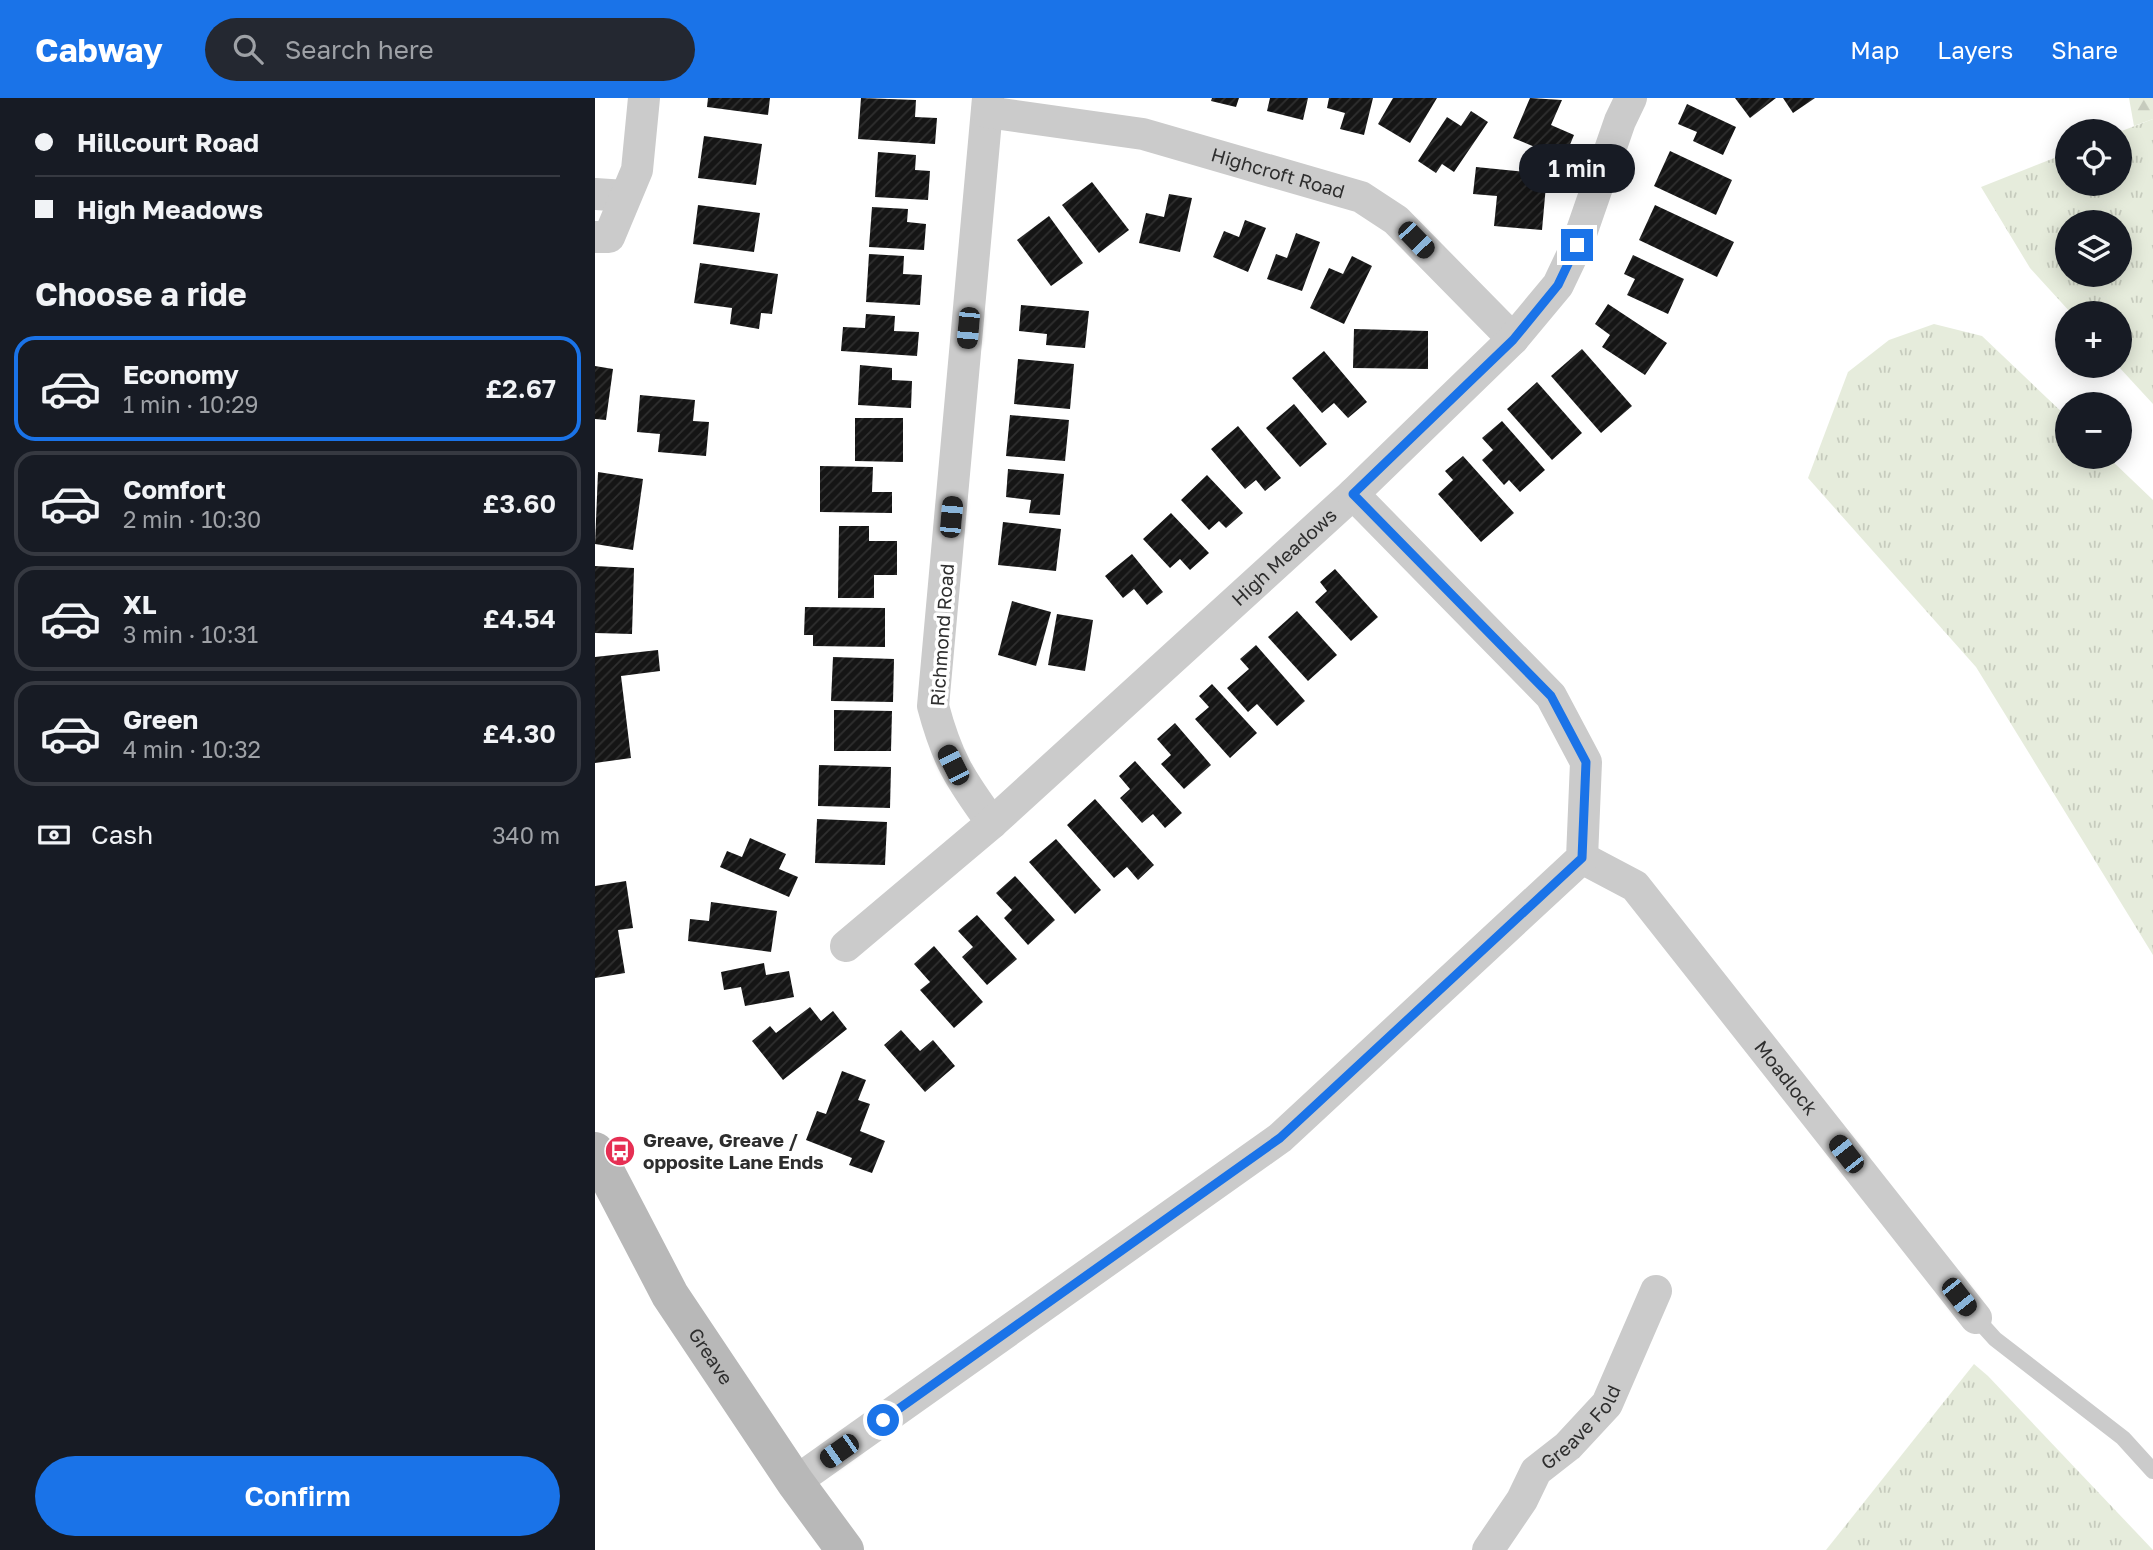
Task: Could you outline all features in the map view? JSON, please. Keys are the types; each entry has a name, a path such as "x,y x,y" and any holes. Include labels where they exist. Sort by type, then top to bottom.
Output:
{"street":[{"path":"595,237 609,237 610,195 638,170 644,98"},
{"name":"High Meadows","path":"846,946 992,823 1353,494 1513,340 1558,285 1568,265 1620,121 1631,98"},
{"name":"Highcroft Road","path":"988,105 1143,134 1361,197 1396,220 1513,340"},
{"name":"Richmond Road","path":"988,105 933,706 944,749 962,782 992,823"},
{"path":"795,1482 1280,1138 1582,858 1586,762 1551,696 1353,494"},
{"name":"Moadlock","path":"1582,858 1635,886 1976,1318"},
{"name":"Greave","path":"595,1152 670,1295 795,1482 845,1550"},
{"name":"Greave Fold","path":"1488,1550 1522,1500 1536,1471 1568,1446 1607,1404 1656,1291"}],"lane":[{"path":"1976,1318 1995,1339 2123,1438 2153,1471"}],"green space":[{"path":"2129,98 2153,98 2153,119 2134,126"},
{"path":"2153,119 2153,404 2129,378 2132,378 2132,301 2060,301 2030,268 1981,187 2055,158 2055,196 2132,196 2132,127"},
{"path":"1934,324 1982,336 2055,406 2055,469 2121,469 2153,500 2153,955 1976,667 1808,478 1848,372 1889,340"},
{"path":"1974,1364 1988,1376 2153,1550 1826,1550"}],"building":[{"path":"708,98 770,98 768,115 707,107"},
{"path":"861,98 916,100 915,117 937,118 935,144 858,139"},
{"path":"1212,98 1239,98 1236,107 1211,101"},
{"path":"1270,98 1308,98 1303,120 1267,111"},
{"path":"1329,98 1373,98 1364,135 1340,129 1345,113 1327,108"},
{"path":"1393,98 1437,98 1410,143 1378,124"},
{"path":"1530,98 1562,100 1551,125 1574,135 1564,159 1513,138"},
{"path":"1735,98 1776,98 1750,118"},
{"path":"1783,98 1815,98 1793,113"},
{"path":"1687,104 1736,127 1723,155 1693,141 1697,132 1678,124"},
{"path":"1471,111 1488,122 1454,172 1442,164 1436,173 1418,161 1447,117 1461,126"},
{"path":"704,136 762,144 756,185 698,178"},
{"path":"1670,151 1732,180 1716,215 1654,186"},
{"path":"878,152 916,155 915,170 930,171 928,200 875,197"},
{"path":"1476,167 1547,174 1542,230 1494,226 1497,196 1473,194"},
{"path":"1092,182 1129,230 1099,253 1062,205"},
{"path":"1169,194 1192,198 1180,252 1139,243 1146,213 1164,217"},
{"path":"698,205 760,213 754,252 693,244"},
{"path":"1655,205 1734,242 1717,277 1639,240"},
{"path":"872,207 908,209 907,222 926,224 924,250 869,247"},
{"path":"1049,216 1083,263 1051,286 1017,240"},
{"path":"1245,220 1266,228 1248,272 1213,257 1224,231 1239,237"},
{"path":"1296,233 1320,242 1302,291 1267,279 1276,254 1287,258"},
{"path":"869,254 904,256 903,274 922,275 920,305 866,302"},
{"path":"1633,255 1684,279 1668,314 1627,295 1635,279 1624,274"},
{"path":"1352,256 1372,266 1344,324 1310,308 1329,268 1343,274"},
{"path":"700,263 778,274 772,314 761,313 759,329 730,324 732,308 694,303"},
{"path":"1608,304 1667,343 1645,375 1602,347 1610,335 1595,324"},
{"path":"1021,305 1089,311 1085,348 1046,345 1047,334 1019,331"},
{"path":"866,314 895,316 894,331 919,332 917,356 841,351 843,327 865,328"},
{"path":"1354,329 1428,331 1428,369 1353,368"},
{"path":"1582,349 1632,406 1601,433 1551,376"},
{"path":"1324,351 1367,402 1348,418 1334,403 1322,413 1292,378"},
{"path":"1018,359 1074,364 1070,409 1014,404"},
{"path":"860,365 892,368 892,380 912,381 911,408 858,405"},
{"path":"595,366 613,369 606,420 595,419"},
{"path":"1537,382 1582,433 1552,460 1507,409"},
{"path":"640,395 695,400 693,421 709,422 706,456 658,452 660,434 637,432"},
{"path":"1294,404 1327,444 1300,467 1266,428"},
{"path":"1010,415 1069,420 1065,461 1006,456"},
{"path":"855,418 903,418 903,462 855,461"},
{"path":"1502,421 1545,470 1520,492 1509,480 1504,485 1482,460 1493,450 1482,438"},
{"path":"1238,426 1281,478 1265,491 1256,480 1245,489 1211,449"},
{"path":"1463,456 1514,513 1481,542 1438,494 1453,480 1445,471"},
{"path":"820,466 873,467 872,492 892,492 892,513 820,512"},
{"path":"1008,469 1064,474 1060,515 1029,513 1031,500 1006,497"},
{"path":"598,472 643,479 633,550 595,544"},
{"path":"1207,475 1243,513 1226,528 1219,521 1209,530 1181,500"},
{"path":"1171,513 1209,553 1190,570 1180,559 1170,568 1143,539"},
{"path":"1003,522 1061,529 1056,571 998,565"},
{"path":"839,526 869,526 869,541 897,541 897,575 874,575 874,598 838,598"},
{"path":"1132,554 1163,592 1147,605 1134,589 1123,598 1105,576"},
{"path":"595,566 634,568 632,634 595,633"},
{"path":"1335,569 1378,617 1351,641 1315,602 1327,591 1320,582"},
{"path":"1012,601 1051,612 1036,666 998,655"},
{"path":"805,607 885,608 885,647 813,646 813,635 804,635"},
{"path":"1297,611 1337,655 1308,681 1268,637"},
{"path":"1057,614 1093,620 1085,671 1048,665"},
{"path":"1256,645 1305,701 1277,726 1257,704 1248,712 1227,688 1249,669 1240,659"},
{"path":"658,650 660,671 621,676 631,758 595,763 595,657"},
{"path":"833,657 894,659 893,702 831,701"},
{"path":"1212,684 1257,733 1230,758 1195,719 1209,707 1199,696"},
{"path":"834,710 892,711 891,751 834,751"},
{"path":"1175,723 1211,765 1184,789 1161,764 1171,755 1157,739"},
{"path":"1135,761 1182,813 1165,828 1153,814 1142,823 1120,798 1130,789 1119,776"},
{"path":"819,765 891,767 890,808 818,806"},
{"path":"1095,799 1154,865 1138,880 1127,867 1114,878 1067,825"},
{"path":"817,819 887,822 885,865 815,863"},
{"path":"750,838 786,854 779,869 798,877 789,897 720,867 727,851 742,857"},
{"path":"1056,839 1101,890 1075,914 1029,862"},
{"path":"1015,876 1055,920 1028,945 1004,918 1012,910 996,893"},
{"path":"626,881 633,928 618,930 625,973 595,978 595,886"},
{"path":"711,902 777,911 771,952 688,941 690,919 709,921"},
{"path":"977,915 1017,959 987,985 962,957 973,947 958,931"},
{"path":"934,946 983,1002 954,1028 920,990 930,982 914,964"},
{"path":"764,963 766,975 789,971 794,997 745,1006 741,987 724,990 721,972"},
{"path":"810,1007 821,1021 833,1011 847,1029 783,1080 752,1041 770,1026 776,1033"},
{"path":"901,1030 920,1051 933,1040 955,1066 925,1092 884,1045"},
{"path":"842,1071 866,1080 858,1100 870,1104 860,1131 885,1141 872,1173 849,1165 852,1158 806,1140 817,1111 826,1114"}],"place":[{"name":"Greave, Greave / opposite Lane Ends","path":"620,1151"}],"route":[{"path":"883,1420 1280,1138 1582,858 1586,762 1551,696 1353,494 1513,340 1558,285 1577,245"}]}
